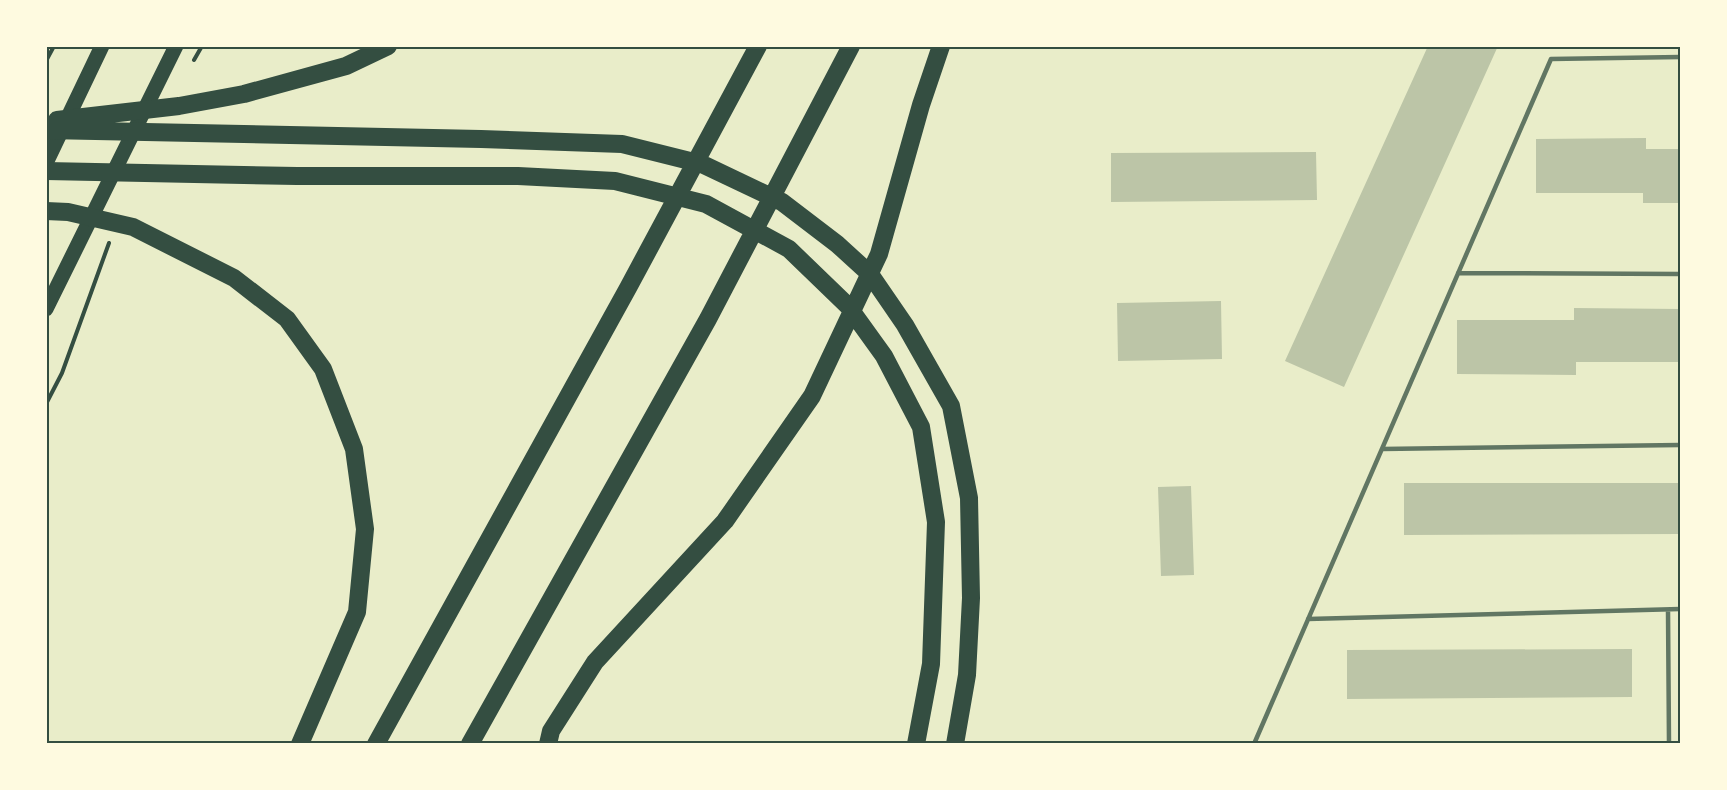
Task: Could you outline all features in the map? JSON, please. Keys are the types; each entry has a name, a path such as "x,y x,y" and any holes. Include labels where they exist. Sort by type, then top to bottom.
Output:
{"highway":[{"path":"46,121 179,106 244,94 345,66 388,46"},
{"path":"376,744 628,288 758,46"},
{"path":"470,744 708,319 851,46"},
{"path":"548,744 550,731 595,662 725,521 812,396 879,254 921,105 941,46"},
{"path":"46,130 622,144 702,164 782,202 837,244 870,274 905,325 951,406 969,498 971,598 968,675 955,744"},
{"path":"46,171 297,176 518,176 615,181 706,204 789,249 848,306 884,356 921,428 936,522 931,664 916,744"},
{"path":"46,212 68,212 133,227 234,278 287,319 323,369 354,449 365,529 357,612 300,744"}],"main road":[{"path":"46,163 102,46"},
{"path":"46,309 176,46"}],"lane":[{"path":"1254,744 1551,59 1680,57"},
{"path":"1458,273 1680,274"},
{"path":"1382,449 1680,445"},
{"path":"1668,609 1669,744"},
{"path":"1308,619 1680,609"}],"path":[{"path":"46,62 54,46"}],"building":[{"path":"1428,46 1498,46 1344,387 1285,361"},
{"path":"1646,138 1646,149 1680,149 1680,203 1643,203 1643,193 1536,193 1536,139"},
{"path":"1316,152 1317,200 1111,202 1111,153"},
{"path":"1221,301 1222,359 1118,361 1117,303"},
{"path":"1574,308 1680,309 1680,362 1576,362 1576,375 1457,374 1457,320 1574,320"},
{"path":"1404,483 1680,483 1680,534 1404,535"},
{"path":"1191,486 1194,575 1161,576 1158,487"},
{"path":"1632,649 1632,697 1347,699 1347,650"}]}
